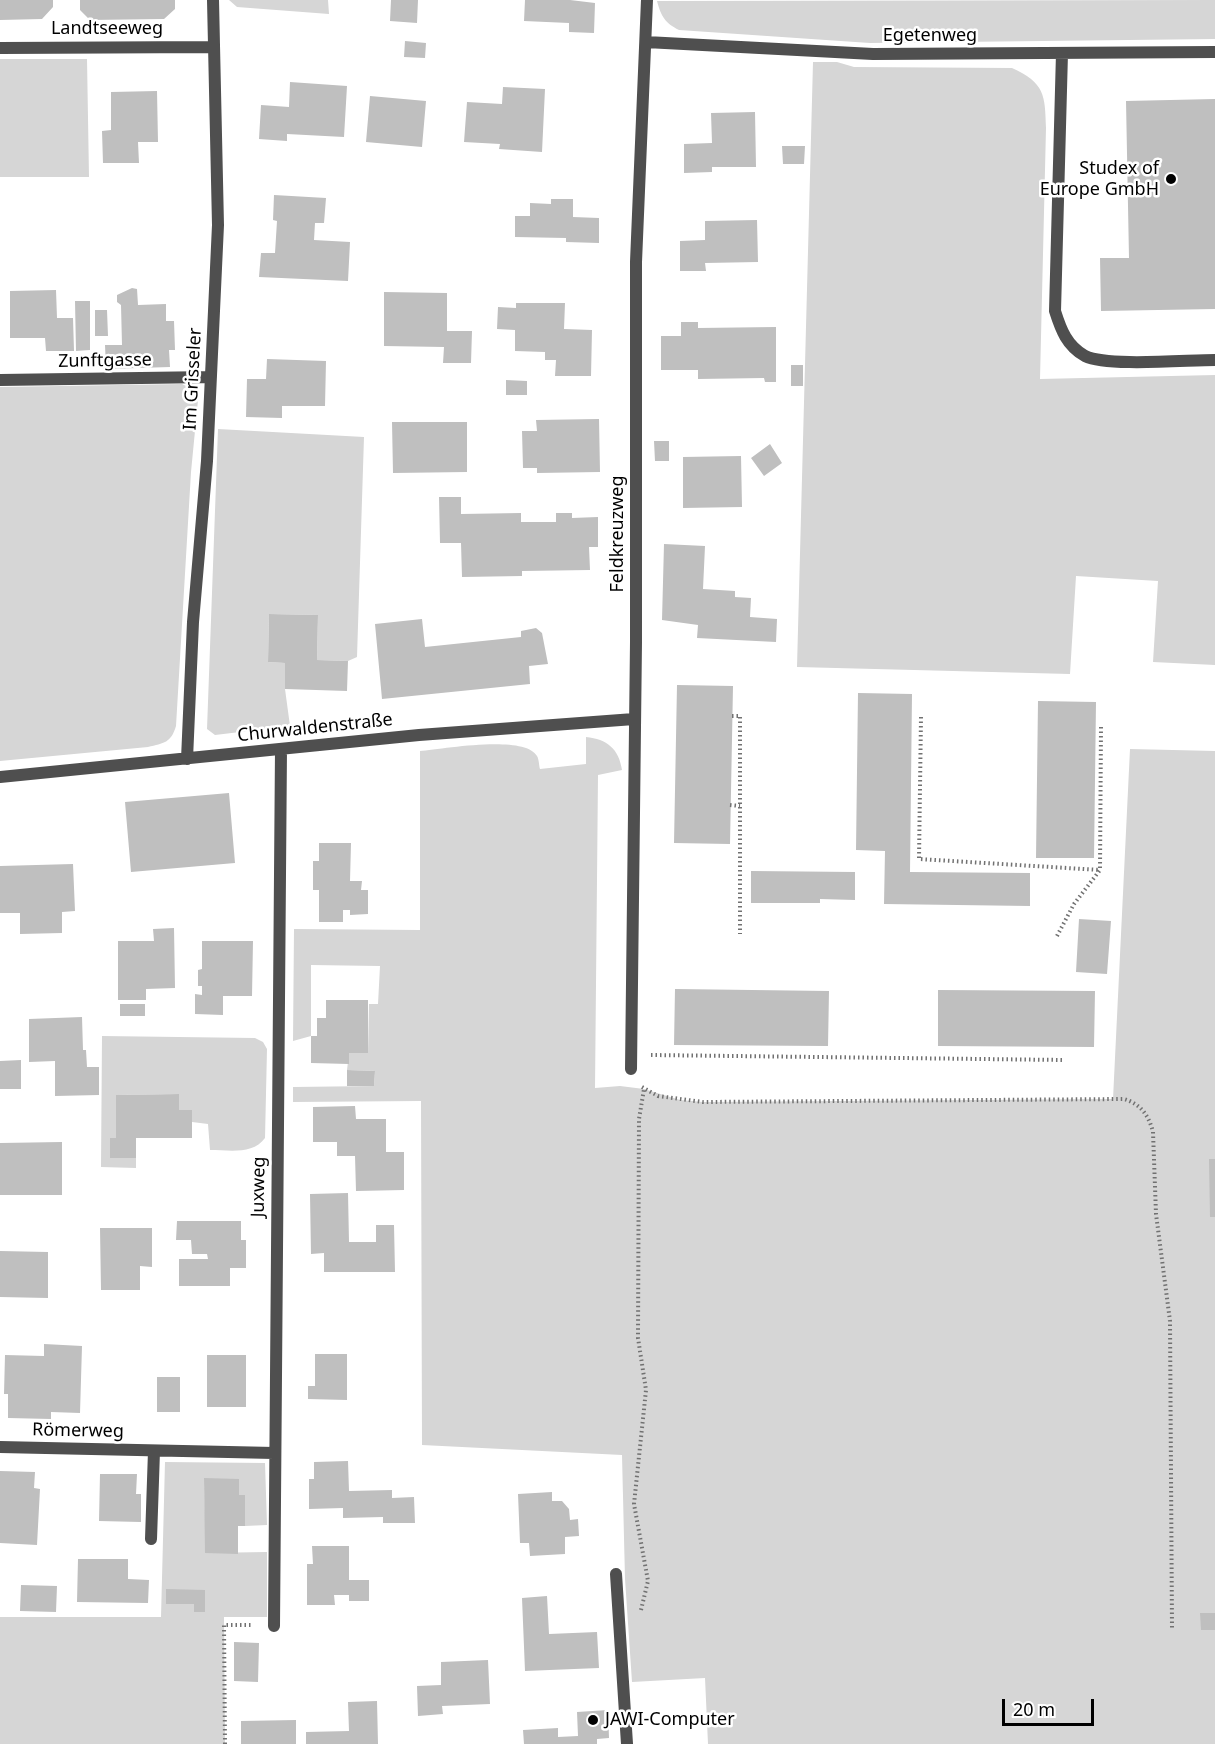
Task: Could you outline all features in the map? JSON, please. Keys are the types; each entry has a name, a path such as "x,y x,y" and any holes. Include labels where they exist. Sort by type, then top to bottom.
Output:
{"street":[{"name":"Im Grisseler","path":"187,759 211,377 218,225 213,0"},
{"name":"Feldkreuzweg","path":"631,1069 636,262 647,0"},
{"name":"Egetenweg","path":"646,42 873,54 1215,52"},
{"name":"Landtseeweg","path":"0,48 213,46"},
{"path":"1062,53 1055,311 1062,332 1073,347 1087,357 1109,361 1215,360"},
{"name":"Zunftgasse","path":"0,380 211,377"},
{"name":"Churwaldenstraße","path":"0,777 281,749 634,719"},
{"name":"Juxweg","path":"274,1626 281,749"},
{"name":"Römerweg","path":"0,1447 274,1453"},
{"path":"152,1539 154,1451"},
{"path":"616,1574 627,1744"}],"path":[{"path":"732,716 740,716 740,934"},
{"path":"921,717 919,859 1100,870"},
{"path":"1057,936 1074,904 1100,870 1101,726"},
{"path":"730,805 740,806"},
{"path":"631,1055 1064,1060"},
{"path":"631,1069 636,1082 658,1096 703,1102 1124,1100 1134,1102 1143,1111 1150,1120 1153,1132 1156,1214 1170,1321 1172,1628"},
{"path":"620,1628 632,1624 639,1616 646,1599 648,1581 634,1504 646,1390 638,1338 639,1119 644,1089"},
{"path":"225,1744 224,1625 274,1626"}],"shaded area":[{"path":"229,0 328,0 329,14 237,7"},
{"path":"1215,0 1215,39 870,43 679,30 664,18 657,1"},
{"path":"0,59 87,59 89,177 0,177"},
{"path":"813,62 837,62 854,67 1012,68 1031,79 1041,91 1044,98 1046,128 1040,379 1215,375 1215,665 1153,662 1158,581 1076,576 1070,674 797,667"},
{"path":"182,384 196,391 198,400 174,732 166,741 148,747 0,761 0,387"},
{"path":"218,429 364,437 357,657 348,661 317,660 318,615 269,614 268,662 285,663 285,689 290,726 215,735 207,729"},
{"path":"586,737 600,740 611,746 618,756 622,770 598,775 595,1088 620,1086 644,1089 680,1100 703,1102 1113,1099 1130,749 1215,751 1215,1744 708,1744 705,1678 632,1682 625,1579 622,1455 422,1445 421,1101 293,1102 293,1087 374,1086 375,1071 347,1070 349,1053 368,1052 369,1004 378,1004 380,966 311,965 311,1036 293,1041 294,929 420,930 420,751 482,744 517,746 529,749 537,756 540,769 586,764"},
{"path":"102,1036 255,1038 263,1042 267,1049 265,1138 254,1147 247,1149 210,1150 208,1124 192,1122 192,1110 179,1110 179,1094 117,1095 116,1138 110,1139 110,1158 136,1158 136,1168 101,1167"},
{"path":"165,1462 265,1463 267,1525 245,1526 245,1496 239,1495 239,1479 204,1479 206,1553 267,1552 267,1617 224,1617 225,1744 0,1744 0,1617 161,1617"}],"building":[{"path":"0,0 53,0 53,7 42,19 0,20"},
{"path":"80,0 175,0 175,9 164,19 90,20 80,10"},
{"path":"391,0 418,0 417,23 390,21"},
{"path":"525,0 570,0 595,3 594,33 569,32 569,23 524,21"},
{"path":"405,41 426,43 425,58 404,57"},
{"path":"290,82 347,86 344,137 287,134 287,141 259,139 261,105 289,107"},
{"path":"503,87 545,89 542,152 499,149 500,144 464,142 467,102 502,104"},
{"path":"157,91 158,142 138,142 139,163 103,163 102,131 111,130 111,92"},
{"path":"370,96 426,101 422,147 366,142"},
{"name":"Studex of Europe GmbH","path":"1215,99 1215,309 1101,311 1100,258 1129,258 1126,101"},
{"path":"755,112 756,167 712,167 712,172 684,173 684,144 712,143 711,113"},
{"path":"782,146 805,146 804,164 783,164"},
{"path":"274,195 326,198 324,223 315,223 314,240 350,242 348,281 259,277 261,253 275,253 277,221 273,220"},
{"path":"551,199 573,199 573,217 599,218 599,243 566,242 566,238 515,237 515,216 530,216 530,203 551,204"},
{"path":"757,220 758,262 705,263 706,271 680,271 680,241 705,240 705,221"},
{"path":"132,288 137,289 138,305 166,304 166,321 174,321 175,350 169,350 170,367 106,369 105,345 122,345 121,305 117,302 117,295"},
{"path":"56,290 57,318 73,318 74,351 46,351 45,338 10,338 10,291"},
{"path":"384,292 447,293 447,331 472,331 471,363 443,363 444,347 384,346"},
{"path":"75,301 90,301 90,350 76,351"},
{"path":"516,303 565,303 564,329 592,330 591,376 555,376 556,360 545,360 545,352 515,351 515,330 497,329 498,307 516,308"},
{"path":"95,310 107,310 108,336 95,336"},
{"path":"681,322 698,322 698,328 776,327 776,382 765,382 764,378 698,379 698,370 661,370 661,336 681,336"},
{"path":"267,359 326,361 325,406 282,406 282,418 246,417 247,379 266,379"},
{"path":"791,365 803,365 803,386 791,386"},
{"path":"506,380 527,381 527,395 506,395"},
{"path":"599,419 600,472 537,473 537,468 523,468 522,431 537,431 536,420"},
{"path":"392,422 467,422 467,472 393,473"},
{"path":"654,441 669,441 669,461 655,461"},
{"path":"770,444 782,463 764,476 751,458"},
{"path":"741,456 742,507 683,508 683,457"},
{"path":"439,497 461,497 461,514 521,513 521,522 556,522 556,513 572,513 572,518 598,517 598,547 589,547 590,570 522,571 522,576 462,577 461,543 440,543"},
{"path":"664,544 705,546 703,589 735,591 735,597 751,598 750,617 777,619 776,642 697,638 698,625 662,620"},
{"path":"269,614 318,615 317,660 348,661 347,691 285,689 285,663 268,662"},
{"path":"422,619 425,647 521,637 521,631 536,628 542,633 548,664 529,666 530,684 382,699 375,624"},
{"path":"677,685 733,686 730,844 674,843"},
{"path":"858,693 912,694 910,872 1030,873 1030,906 884,904 885,851 856,850"},
{"path":"1038,701 1096,702 1094,858 1036,858"},
{"path":"229,793 235,863 131,872 125,802"},
{"path":"319,843 351,843 350,881 362,881 361,890 368,890 368,914 350,915 350,910 343,910 343,922 319,922 319,890 313,890 313,861 319,861"},
{"path":"73,864 75,911 62,912 62,933 20,934 20,913 0,913 0,866"},
{"path":"751,871 855,872 855,900 820,899 820,903 751,903"},
{"path":"1079,919 1111,921 1107,974 1076,972"},
{"path":"174,928 175,988 146,989 146,1000 118,1000 118,941 154,941 153,929"},
{"path":"202,941 253,941 252,996 223,996 223,1015 195,1014 195,994 202,995 202,986 198,986 198,970 202,969"},
{"path":"675,989 829,991 828,1046 674,1045"},
{"path":"938,990 1095,991 1094,1047 938,1046"},
{"path":"326,1000 368,1000 368,1053 349,1053 349,1064 311,1063 311,1036 317,1036 317,1018 326,1018"},
{"path":"120,1004 145,1004 145,1016 120,1016"},
{"path":"82,1017 83,1050 86,1050 87,1067 99,1067 99,1095 55,1096 55,1061 29,1062 29,1019"},
{"path":"21,1060 21,1089 0,1089 0,1061"},
{"path":"347,1070 375,1071 374,1086 347,1086"},
{"path":"179,1094 179,1110 192,1110 192,1138 136,1138 136,1158 110,1158 110,1138 116,1138 116,1095"},
{"path":"355,1106 356,1119 386,1119 386,1152 404,1152 404,1190 356,1191 355,1156 337,1156 337,1142 313,1142 313,1107"},
{"path":"62,1142 62,1195 0,1195 0,1143"},
{"path":"1209,1159 1215,1159 1215,1217 1210,1217"},
{"path":"348,1193 349,1242 376,1242 376,1225 394,1225 395,1272 324,1272 324,1253 311,1254 310,1194"},
{"path":"177,1221 241,1221 241,1240 246,1240 246,1268 230,1268 230,1286 179,1286 179,1259 208,1259 207,1254 192,1254 191,1240 176,1240"},
{"path":"100,1228 152,1228 152,1267 140,1266 140,1290 101,1290"},
{"path":"0,1251 48,1252 48,1298 0,1297"},
{"path":"44,1344 82,1346 80,1413 51,1412 51,1419 8,1418 8,1394 4,1394 5,1355 44,1356"},
{"path":"315,1354 347,1354 347,1400 308,1399 308,1386 315,1386"},
{"path":"207,1355 246,1355 246,1407 207,1407"},
{"path":"157,1377 180,1377 180,1412 157,1412"},
{"path":"348,1461 349,1491 392,1490 392,1498 414,1497 415,1523 383,1523 383,1517 343,1518 343,1508 309,1509 309,1479 314,1479 314,1462"},
{"path":"0,1471 35,1472 34,1488 40,1489 37,1545 0,1543"},
{"path":"100,1474 137,1474 136,1494 141,1494 141,1522 99,1521"},
{"path":"204,1478 239,1479 239,1495 245,1495 245,1526 238,1526 238,1554 205,1553"},
{"path":"552,1492 552,1501 562,1501 569,1509 570,1520 578,1519 579,1536 565,1537 565,1554 530,1556 529,1543 520,1543 518,1494"},
{"path":"312,1546 349,1546 349,1580 369,1580 369,1601 349,1601 349,1595 334,1595 335,1605 307,1605 307,1564 313,1564"},
{"path":"78,1559 128,1559 128,1579 149,1580 148,1603 77,1602"},
{"path":"21,1585 57,1586 56,1612 20,1611"},
{"path":"166,1589 205,1590 205,1612 194,1612 194,1604 166,1604"},
{"path":"547,1596 549,1634 597,1632 599,1668 525,1671 522,1598"},
{"path":"1200,1613 1215,1613 1215,1630 1201,1630"},
{"path":"234,1642 259,1643 258,1682 234,1681"},
{"path":"488,1660 490,1704 442,1706 443,1714 418,1716 417,1686 441,1685 441,1662"},
{"path":"377,1701 378,1744 306,1744 306,1732 349,1731 348,1702"},
{"name":"JAWI-Computer","path":"608,1710 609,1738 597,1739 597,1744 524,1744 523,1730 558,1728 558,1737 578,1736 577,1712"},
{"path":"296,1720 296,1744 241,1744 241,1721"}],"place":[{"name":"Studex of Europe GmbH","path":"1171,179"},
{"name":"JAWI-Computer","path":"593,1720"}]}
